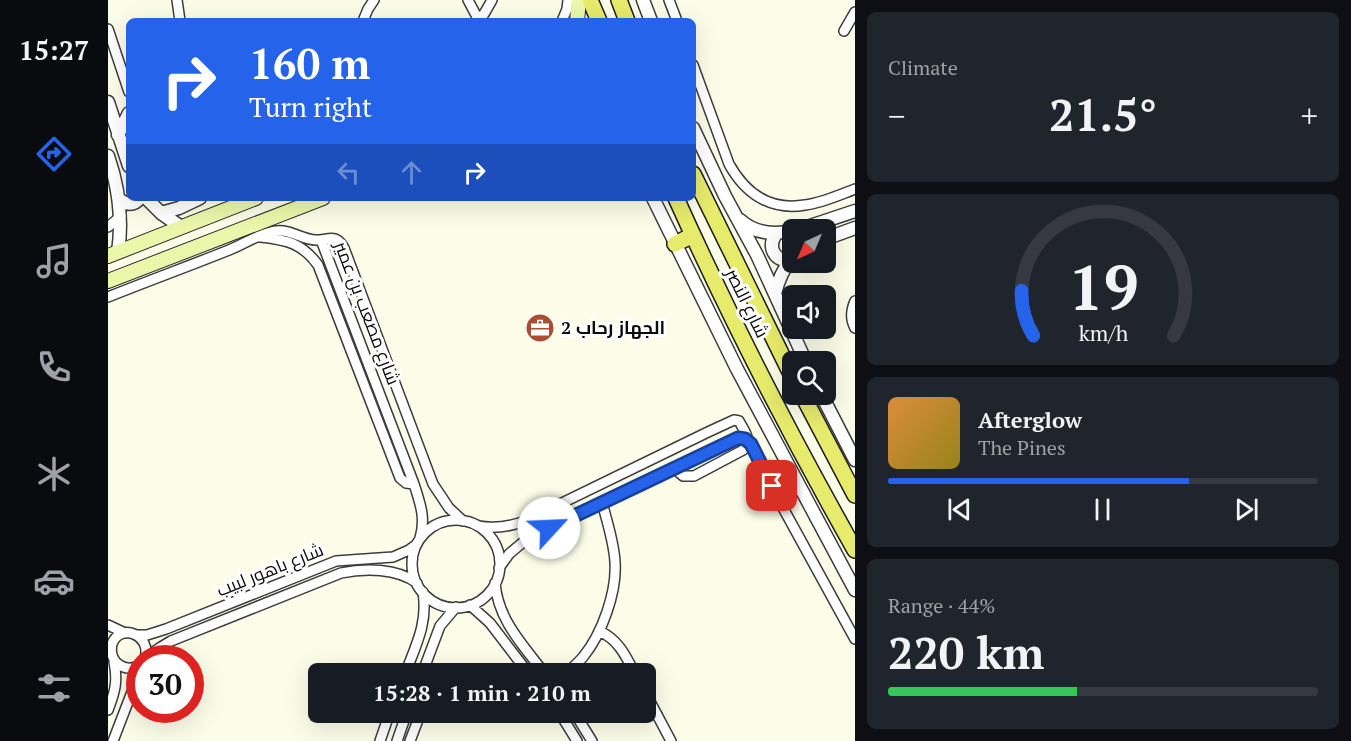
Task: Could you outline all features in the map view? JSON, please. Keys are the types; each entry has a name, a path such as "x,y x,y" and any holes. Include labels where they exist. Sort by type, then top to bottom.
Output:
{"main road":[{"path":"578,18 579,0"},
{"path":"590,0 598,18"},
{"path":"619,0 626,18"},
{"name":"شارع النصر","path":"696,180 782,356"},
{"path":"113,254 248,201"},
{"path":"108,280 315,201"},
{"name":"شارع النصر","path":"677,201 777,405 855,550"},
{"path":"675,244 693,235"},
{"path":"808,405 855,495"}],"street":[{"path":"177,0 180,18"},
{"path":"364,18 374,0"},
{"path":"468,0 475,18"},
{"path":"479,18 484,14 492,0"},
{"path":"563,18 568,0"},
{"path":"643,0 650,18"},
{"path":"669,0 676,18"},
{"path":"844,31 855,12"},
{"path":"108,29 126,83"},
{"path":"696,72 729,164 744,186 755,195 780,206 794,207 808,205 855,189"},
{"path":"108,102 126,158"},
{"path":"118,135 126,118"},
{"path":"696,134 757,255 801,351"},
{"path":"109,161 121,216 121,232 113,254"},
{"path":"119,199 128,204 136,201"},
{"path":"149,201 161,213 181,226"},
{"path":"161,213 194,201"},
{"path":"654,201 742,380 855,590"},
{"path":"831,219 855,211"},
{"path":"108,227 121,216"},
{"path":"737,218 759,231 782,233"},
{"path":"836,234 855,228"},
{"path":"108,297 268,233 283,231 294,233 305,239 321,240"},
{"path":"776,234 771,243 773,253 782,260"},
{"path":"259,237 280,239 298,245 318,265 400,478 406,483 414,484"},
{"name":"شارع مصعب بن عمير","path":"418,541 423,515 422,508 321,240 332,238 344,248 433,484 449,508 463,521"},
{"path":"775,294 782,271"},
{"path":"855,301 851,313 852,324 855,328"},
{"path":"827,405 855,460"},
{"path":"478,526 490,537 498,552 499,568 495,583 487,594 470,605 456,608 434,602 417,584 412,560 418,541 432,527 455,520 497,528 516,525 737,420 855,639"},
{"path":"708,432 716,447"},
{"path":"499,568 521,543 569,518 716,447 738,438 748,441"},
{"path":"674,468 682,476 694,476 743,450 748,445 748,441"},
{"path":"634,468 641,484"},
{"path":"576,663 599,631 615,574 612,542 602,502"},
{"path":"562,504 569,518"},
{"name":"شارع باهور لبيب","path":"136,635 147,635 166,629 336,561 401,554 418,541"},
{"name":"شارع باهور لبيب","path":"163,645 341,573 355,570 390,572 405,576 417,584"},
{"path":"495,583 498,604 506,623 537,663"},
{"path":"409,663 423,624 425,613 423,592"},
{"path":"470,605 490,623 521,663"},
{"path":"426,663 441,626 456,608"},
{"path":"108,625 125,633 136,635 145,645"},
{"path":"599,631 606,633 618,643 629,663"},
{"path":"108,710 116,683 111,644 114,639 125,633"},
{"path":"111,656 126,668"},
{"path":"113,741 126,707"},
{"path":"656,713 671,741"},
{"path":"380,741 386,723"},
{"path":"397,741 403,723"},
{"path":"410,741 417,723"},
{"path":"566,723 577,741"},
{"path":"581,723 592,741"}],"place":[{"name":"الجهاز رحاب 2","path":"540,328"}],"route":[{"path":"549,528 738,438 745,439 751,444 772,486"}]}
